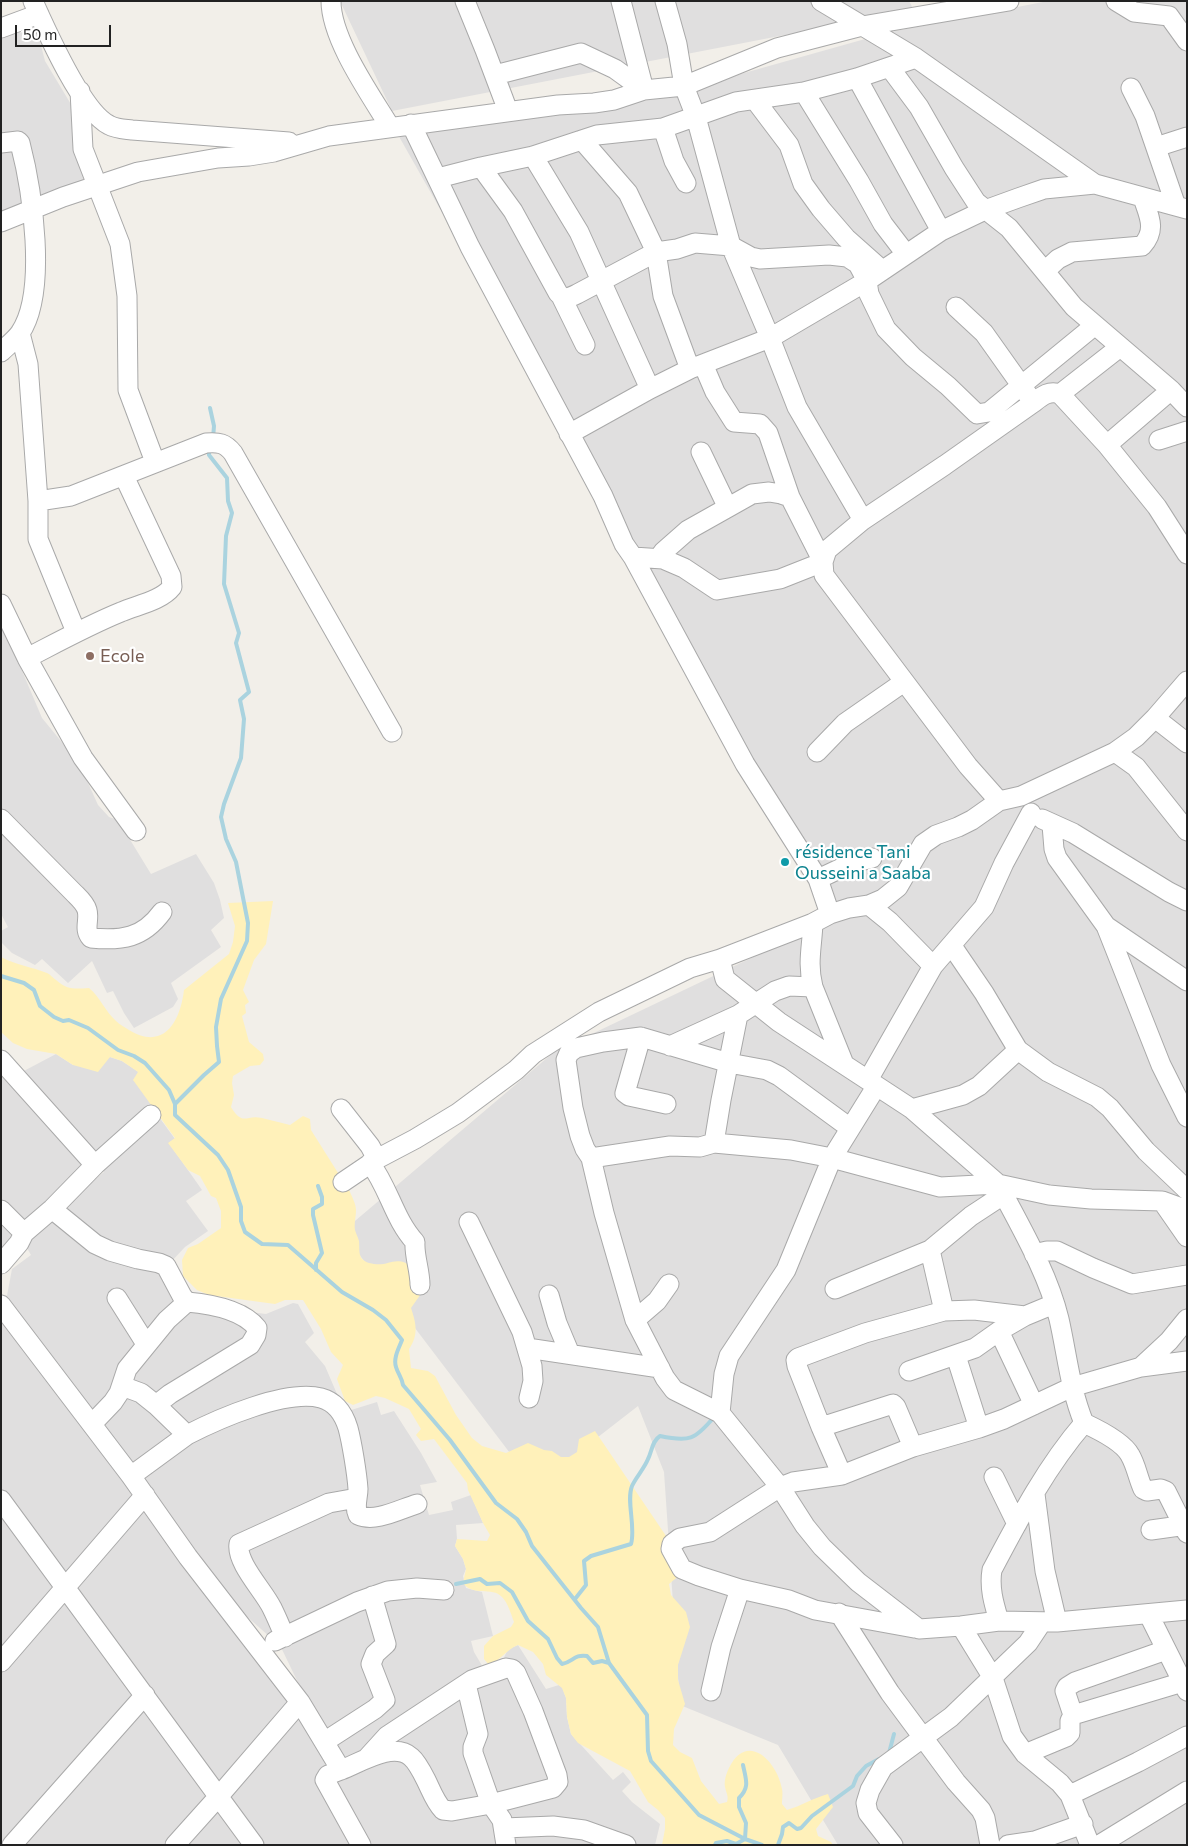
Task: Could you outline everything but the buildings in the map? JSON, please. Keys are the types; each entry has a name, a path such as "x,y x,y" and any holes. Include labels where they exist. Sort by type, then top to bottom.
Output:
{"street":[{"path":"332,1 331,12 334,24 347,53 390,127"},
{"path":"465,1 508,111"},
{"path":"621,1 644,90"},
{"path":"665,1 684,86 696,117 730,246 770,338 797,407 863,520"},
{"path":"821,1 916,58 1095,184 1181,208"},
{"path":"1,222 97,185 138,172 218,158 249,156 329,136 558,104 594,103 614,100 644,90 684,86 777,48 862,26 1009,1"},
{"path":"1116,1 1134,12 1169,16 1187,42"},
{"path":"1,28 36,8 62,62 91,109 108,125 121,129 302,143"},
{"path":"495,75 582,53 615,69 644,90"},
{"path":"438,178 534,156 597,135 663,128 736,102 804,92 890,68 916,58"},
{"path":"890,68 919,107 934,137 968,191 985,210 1009,228 1074,307 1094,326 1172,390 1187,407"},
{"path":"857,78 941,230"},
{"path":"1131,88 1145,116 1181,208"},
{"path":"80,91 83,149 120,244 127,296 127,384 129,395 155,462"},
{"path":"804,92 860,181 883,224 906,254"},
{"path":"755,100 789,145 803,184 821,210 846,238 874,275"},
{"path":"411,124 470,247 603,496 624,544 633,557 745,764 818,879 822,918 809,967 813,987 844,1064"},
{"path":"663,128 674,161 686,183"},
{"path":"1156,147 1187,137"},
{"path":"582,140 628,194 656,252 663,296 696,367 734,422 760,424 768,433 790,498 823,562"},
{"path":"1,143 18,141 20,143 29,182 36,268 30,313 20,333 1,352"},
{"path":"534,156 579,232 650,389"},
{"path":"481,167 513,211 536,256 561,296 585,345"},
{"path":"569,434 650,389 696,367 770,338 874,275 941,230 985,210 1044,189 1095,184"},
{"path":"1045,271 1058,259 1072,252 1142,246 1152,226 1143,198"},
{"path":"561,296 568,298 656,252 677,249 695,243 730,246 751,257 760,259 829,255 847,257 874,275"},
{"path":"874,275 869,294 881,321 895,340 977,414 989,412 1094,326"},
{"path":"956,307 984,333 1033,402"},
{"path":"20,333 28,364 38,501 38,539 76,632"},
{"path":"1060,394 1120,347"},
{"path":"1107,445 1172,390"},
{"path":"998,801 968,766 824,575 823,562 827,550 863,520 946,465 1033,402 1047,393 1055,392 1060,394 1107,445 1158,507 1187,554"},
{"path":"1159,440 1187,431"},
{"path":"38,501 71,496 206,443 218,442 226,445 233,453 392,732"},
{"path":"701,452 727,506"},
{"path":"27,658 76,632 167,593 172,587 171,576 124,476"},
{"path":"663,559 661,555 663,552 688,530 727,506 752,494 769,492 790,498"},
{"path":"633,557 663,559 684,568 717,590 780,579 823,562"},
{"path":"1,604 27,658 83,758 136,831"},
{"path":"344,1182 373,1161 444,1121 516,1070 533,1054 599,1012 690,968 720,959 849,908 869,905 883,899 898,887 922,844 936,835 972,820 998,801 1021,796 1115,752 1136,737 1181,696 1187,681"},
{"path":"817,752 845,723 904,682"},
{"path":"1155,718 1187,743"},
{"path":"1115,752 1136,767 1187,831"},
{"path":"1021,796 1031,813 1052,825 1073,833 1187,901"},
{"path":"720,1414 726,1363 786,1270 832,1158 850,1128 933,966 984,907 1004,863 1031,813"},
{"path":"1,819 85,905 88,917 86,928 91,938 126,938 142,932 162,912"},
{"path":"1052,825 1054,849 1061,866 1106,926 1161,1065 1187,1117"},
{"path":"818,879 852,863 872,858"},
{"path":"869,905 890,922 933,966"},
{"path":"1106,926 1187,982"},
{"path":"952,946 984,993 1018,1050 1048,1072 1097,1097 1110,1108 1146,1151 1187,1190"},
{"path":"720,959 725,979 779,1022 912,1109 1001,1189 1034,1254 1054,1304 1059,1319 1072,1387 1084,1423 1125,1449 1130,1455 1143,1489 1147,1492 1161,1488 1166,1491 1186,1528 1151,1530"},
{"path":"670,1046 738,1015 775,991 789,986 813,987"},
{"path":"714,1143 738,1015"},
{"path":"850,1128 779,1076 760,1068 730,1063 641,1037 576,1048 569,1053 566,1060 573,1108 580,1136 591,1158 604,1213 635,1320 660,1368 674,1390 720,1414 780,1487 804,1526 822,1547 858,1582 919,1629"},
{"path":"641,1037 625,1093 628,1096 666,1104"},
{"path":"912,1109 963,1095 979,1086 1018,1050"},
{"path":"1,1060 95,1165"},
{"path":"341,1108 370,1146 373,1161 402,1226 416,1242 415,1250 420,1285"},
{"path":"1,1264 19,1243 24,1233 151,1115"},
{"path":"591,1158 670,1146 700,1146 714,1143 791,1150 832,1158 940,1187 951,1188 983,1184 1001,1189 1066,1197 1162,1201 1187,1210"},
{"path":"835,1289 930,1250 1001,1189"},
{"path":"1162,1201 1187,1237"},
{"path":"52,1209 95,1244 110,1251 138,1259 159,1262 166,1266 187,1302 210,1305 238,1314 251,1320 257,1328 256,1336 250,1345 178,1389 156,1405"},
{"path":"1,1210 24,1233"},
{"path":"470,1222 522,1332 533,1374 529,1398"},
{"path":"930,1250 944,1311"},
{"path":"1034,1254 1047,1250 1057,1251 1132,1284 1187,1275"},
{"path":"635,1320 657,1301 669,1284"},
{"path":"549,1294 557,1323 570,1354"},
{"path":"117,1298 146,1344"},
{"path":"92,1424 114,1402 122,1386 127,1369 146,1344 167,1320 187,1302"},
{"path":"909,1371 956,1356 984,1343 999,1331 1024,1316 1054,1304"},
{"path":"1,1305 131,1476 193,1564 300,1702 341,1770"},
{"path":"842,1475 797,1366 796,1360 798,1358 866,1333 944,1311 974,1310 1024,1316"},
{"path":"1141,1367 1169,1341 1187,1319"},
{"path":"999,1331 1034,1405"},
{"path":"527,1348 660,1368"},
{"path":"956,1356 979,1428"},
{"path":"1187,1361 1141,1367 1072,1387 979,1428 913,1447 842,1475 793,1482 780,1487 710,1532 680,1538 672,1544 671,1549 682,1568 740,1589 789,1600 815,1610 919,1629 999,1621 1050,1622 1149,1615 1187,1610"},
{"path":"122,1386 141,1393 187,1435"},
{"path":"131,1476 187,1435 231,1414 272,1402 305,1396 322,1398 334,1404 342,1412 348,1428 358,1489 356,1512 363,1518 375,1517 417,1504"},
{"path":"821,1427 893,1404 913,1447"},
{"path":"999,1621 991,1587 992,1570 1034,1494 1071,1438 1084,1423"},
{"path":"994,1477 1017,1524"},
{"path":"1034,1494 1050,1622"},
{"path":"1,1662 145,1495"},
{"path":"285,1637 272,1608 238,1552 239,1544 329,1503 357,1498"},
{"path":"1,1500 254,1845"},
{"path":"262,1651 269,1645 372,1596 388,1591 417,1588 444,1590"},
{"path":"712,1691 721,1647 740,1589"},
{"path":"324,1742 375,1709 385,1700 371,1664 375,1654 386,1644 372,1596"},
{"path":"839,1613 890,1693 924,1736 956,1782 981,1810 985,1818 990,1845"},
{"path":"1073,1715 1185,1686 1149,1615"},
{"path":"893,1845 868,1813 866,1802 870,1790 883,1767 951,1717 1050,1622"},
{"path":"961,1626 993,1678 1012,1736 1025,1754 1060,1782 1070,1795 1090,1845"},
{"path":"1025,1754 1066,1737 1070,1733 1070,1721 1073,1715 1065,1691 1067,1687 1075,1682 1166,1650"},
{"path":"358,1844 325,1780 328,1775 391,1750 403,1752 411,1757 443,1810 452,1811 491,1804 553,1788 558,1782 533,1711 516,1673 506,1668 499,1669 466,1684 386,1736 367,1758"},
{"path":"466,1684 478,1734 473,1747 473,1753 491,1804 502,1820 505,1836 553,1826 584,1830 626,1845"},
{"path":"12,1845 145,1695"},
{"path":"175,1845 300,1702"},
{"path":"1070,1795 1187,1736"},
{"path":"1099,1845 1187,1791"},
{"path":"1008,1845 1036,1843 1082,1824"}],"shaded area":[{"path":"340,1 909,1 914,10 392,111"},
{"path":"1048,1 1187,1 1187,1845 838,1845 778,1745 680,1705 664,1472 638,1406 535,1486 342,1232 554,1052 835,918 679,631 397,133 648,100 890,32"},
{"path":"30,18 39,38 45,61 75,111 91,189 1,222 1,28"},
{"path":"1,621 42,718 79,763 98,805 109,817 118,820 151,874 196,854 214,883 220,900 224,918 211,930 221,947 171,983 178,999 173,1007 134,1028 113,991 107,993 92,961 68,983 42,959 35,965 12,953 1,942 1,931 8,927 1,914"},
{"path":"1,1054 20,1073 56,1054 73,1065 110,1057 122,1061 139,1072 159,1117 175,1139 169,1143 202,1190 186,1201 208,1231 185,1247 170,1263 186,1293 242,1311 266,1314 293,1303 298,1304 314,1333 305,1342 325,1366 337,1394 336,1401 348,1411 377,1402 381,1415 394,1411 421,1453 437,1482 420,1485 429,1515 453,1510 451,1502 471,1495 483,1523 456,1525 457,1539 455,1546 463,1559 466,1569 463,1576 466,1588 482,1592 493,1636 471,1641 474,1652 487,1674 498,1670 508,1649 518,1645 546,1689 559,1685 562,1687 566,1698 567,1717 571,1734 613,1780 623,1772 631,1782 622,1791 632,1802 660,1824 655,1845 1,1845 1,1295 6,1301 12,1269 31,1255 23,1241 1,1266","holes":["95,1161 104,1172 33,1230","217,1590 270,1637 276,1637 305,1697"]}],"sand":[{"path":"273,901 266,944 254,960 243,990 249,1002 245,1005 246,1013 242,1016 249,1042 263,1054 264,1060 260,1065 250,1066 233,1076 234,1095 231,1107 242,1118 257,1117 290,1125 303,1116 310,1119 311,1130 355,1203 355,1230 359,1241 361,1257 369,1263 382,1264 397,1261 409,1264 417,1269 423,1291 411,1308 416,1329 409,1349 411,1368 428,1371 435,1376 456,1415 472,1438 482,1446 506,1453 528,1443 544,1450 552,1451 561,1457 569,1457 577,1452 579,1439 595,1431 683,1561 686,1570 669,1584 671,1595 686,1612 690,1627 678,1665 678,1680 685,1704 674,1729 673,1745 680,1752 692,1758 701,1781 719,1804 727,1802 728,1796 725,1782 729,1768 736,1757 744,1752 752,1751 768,1760 774,1769 782,1789 782,1804 787,1810 828,1794 833,1807 816,1829 818,1836 831,1842 833,1845 662,1845 665,1818 648,1802 630,1771 578,1743 571,1734 567,1717 566,1698 562,1688 546,1675 543,1664 533,1652 518,1645 489,1665 484,1659 484,1646 493,1636 511,1627 514,1622 502,1597 493,1592 472,1590 463,1583 466,1569 463,1559 455,1546 457,1539 487,1541 490,1535 468,1490 467,1483 434,1439 421,1441 416,1435 421,1429 409,1409 376,1396 353,1405 345,1401 337,1379 343,1365 331,1352 321,1329 303,1300 285,1300 275,1304 209,1295 197,1290 183,1276 182,1260 188,1248 198,1244 221,1228 221,1211 216,1198 211,1196 200,1176 188,1170 168,1143 175,1138 133,1080 138,1072 122,1061 110,1057 98,1072 73,1065 56,1054 27,1049 13,1043 1,1032 1,957 48,974 68,987 75,989 89,988 112,1017 121,1025 141,1036 152,1037 161,1035 168,1030 179,1013 184,990 229,954 235,926 228,903"}],"waterway":[{"path":"210,408 214,426 213,438"},
{"path":"175,1104 219,1062 216,1027 221,999 247,941 248,923 236,862 226,839 221,817 241,758 244,719 240,700 249,692 236,643 239,633 224,584 226,536 232,513 228,501 227,478 209,455 209,448"},
{"path":"1,976 24,983 34,990 40,1006 54,1017 63,1021 69,1020 88,1028 118,1050 134,1056 145,1063 169,1090 175,1104 175,1115 218,1155 228,1170 241,1207 241,1221 245,1232 262,1244 288,1245 342,1292 386,1320 402,1340 395,1364 403,1385 450,1440 496,1503 517,1519 526,1532 532,1546 598,1627 609,1663 647,1715 648,1751 651,1761 699,1815 745,1839 762,1845"},
{"path":"316,1270 316,1263 322,1253 313,1215 313,1209 322,1204 322,1197 318,1186"},
{"path":"575,1599 586,1585 584,1561 591,1556 631,1544 630,1492 646,1463 655,1441 660,1436 685,1439 696,1435 714,1417"},
{"path":"456,1584 480,1579 487,1584 500,1583 512,1592 528,1621 548,1639 562,1664 576,1657 583,1656 587,1656 593,1663 602,1661 609,1663"},
{"path":"889,1753 894,1734"},
{"path":"778,1845 783,1827 789,1823 797,1829 801,1828 812,1816 853,1786 857,1776 866,1766 879,1759"},
{"path":"715,1845 716,1843 727,1841 736,1844 745,1839 746,1823 739,1807 739,1798 746,1787 743,1765"}],"place":[{"name":"Ecole","path":"90,656"},
{"name":"résidence Tani Ousseini a Saaba","path":"785,862"}]}
